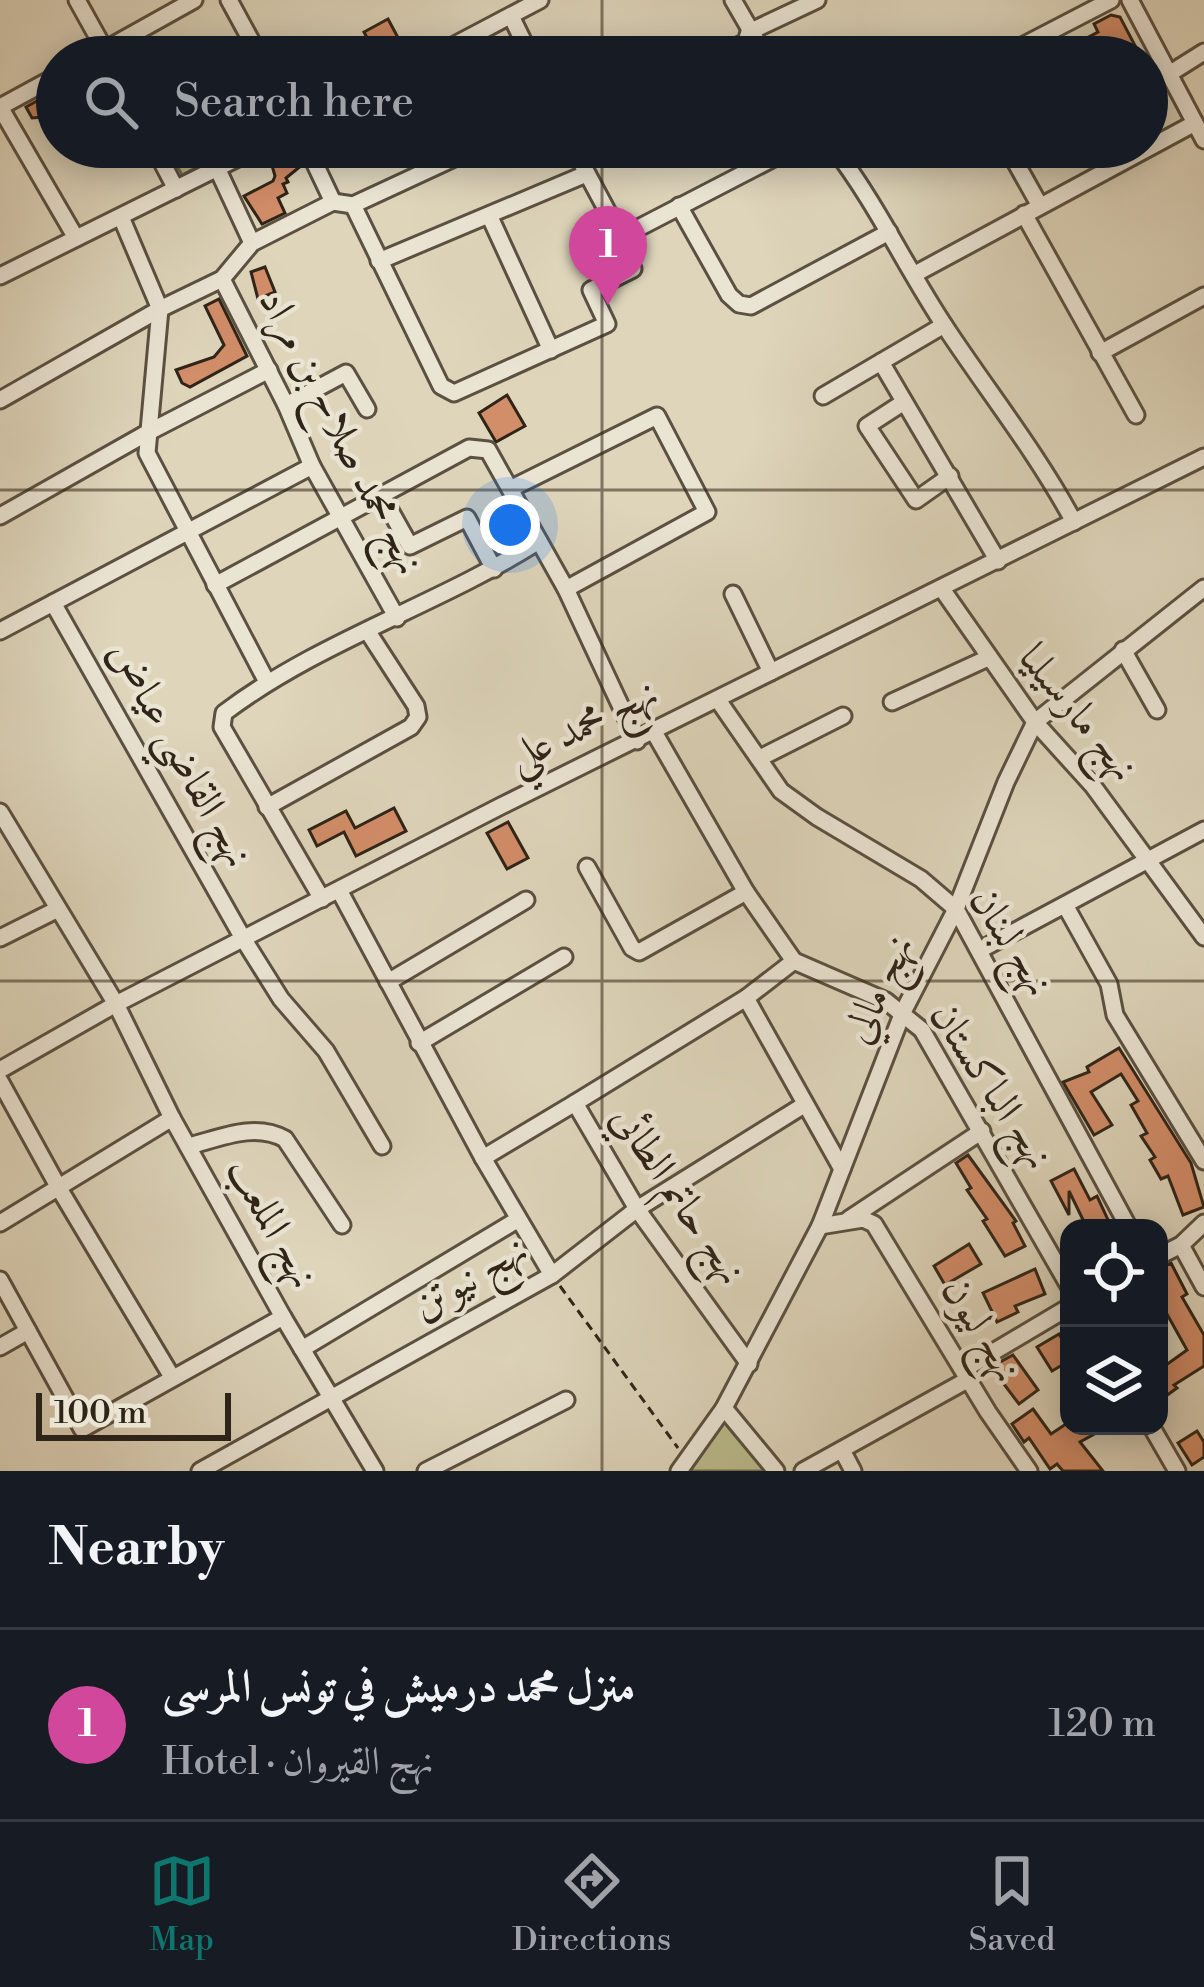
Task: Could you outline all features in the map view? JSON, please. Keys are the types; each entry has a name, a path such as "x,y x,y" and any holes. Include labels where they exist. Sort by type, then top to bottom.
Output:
{"street":[{"path":"77,0 93,36"},
{"path":"134,36 194,0"},
{"path":"229,0 249,36"},
{"path":"473,36 540,0"},
{"path":"733,0 752,36"},
{"path":"748,36 817,0"},
{"path":"1041,36 1111,0"},
{"path":"1130,0 1149,36"},
{"path":"512,16 521,36"},
{"path":"1204,52 1169,74 1204,140"},
{"path":"36,87 0,107 76,238"},
{"path":"1168,137 1195,123"},
{"path":"165,168 176,189"},
{"path":"1,274 222,168"},
{"path":"317,168 334,202"},
{"path":"0,400 222,279 252,243 334,202 353,206 434,168"},
{"path":"353,206 446,392 454,393 607,324 592,290 633,269 584,168"},
{"path":"621,237 754,168"},
{"path":"849,168 944,326 1043,465 1074,522"},
{"path":"1015,168 1100,353 1136,415"},
{"path":"915,274 1111,168"},
{"path":"218,170 252,243"},
{"path":"379,261 586,173"},
{"path":"679,206 729,295 739,304 752,306 889,232"},
{"path":"489,215 551,350"},
{"path":"121,217 160,309 147,453 267,682"},
{"name":"نهج محمد صلاح بن مراد","path":"222,279 312,466 397,618"},
{"path":"1100,353 1204,296"},
{"path":"824,396 944,326"},
{"path":"881,362 998,561"},
{"path":"0,516 269,370"},
{"path":"286,405 346,374 367,410"},
{"path":"904,402 868,426 916,500 950,476"},
{"path":"512,488 657,416 707,512 566,589"},
{"path":"215,585 469,448 488,450 566,589 637,740"},
{"name":"نهج محمد علي","path":"0,1070 116,1004 339,890 1204,457"},
{"path":"0,631 312,466"},
{"path":"382,496 410,546 466,518 494,569"},
{"path":"322,899 221,723 224,713 267,682 494,569 539,541"},
{"name":"نهج مالي","path":"683,1466 724,1408 820,1226 903,1012 956,909 1035,722 1204,588"},
{"name":"نهج مارسيليا","path":"942,589 1035,722 1093,786 1204,937"},
{"path":"733,594 771,672"},
{"name":"نهج القاضي عياض","path":"53,602 244,940 281,999 326,1051 382,1146"},
{"path":"266,807 412,727 418,717 416,706 368,632"},
{"path":"1124,650 1157,710"},
{"path":"892,702 988,658"},
{"name":"نهج لبنان","path":"718,700 781,791 921,879 956,909 1124,1219"},
{"path":"760,758 843,716"},
{"path":"654,732 746,892 794,961"},
{"name":"نهج الملعب","path":"0,812 116,1004 172,1118 375,1471"},
{"path":"980,950 1148,859 1202,836"},
{"path":"587,867 632,949 638,952 746,892"},
{"path":"339,890 482,1158 552,1275"},
{"path":"388,982 526,900"},
{"path":"1066,904 1109,983 1115,1015 1204,1161"},
{"path":"0,938 56,910"},
{"path":"419,1043 564,958"},
{"name":"نهج حاتم الطائي","path":"749,1364 637,1209 575,1103 746,998 794,961"},
{"name":"نهج الباكستان","path":"794,961 903,1012 922,1030 1060,1270"},
{"path":"746,998 842,1169"},
{"path":"0,1081 59,1190 172,1377"},
{"path":"482,1158 575,1103"},
{"name":"نهج نيوتن","path":"200,1471 552,1275 637,1209 804,1105"},
{"path":"0,1223 172,1118"},
{"path":"820,1226 849,1220 982,1131"},
{"path":"188,1146 241,1133 277,1134 285,1139 342,1226"},
{"path":"302,1349 517,1220"},
{"name":"نهج ليون","path":"849,1220 874,1224 1029,1471"},
{"path":"1168,1252 1204,1223"},
{"path":"1181,1245 1204,1287"},
{"path":"0,1280 82,1429 283,1317"},
{"path":"803,1471 966,1375 1060,1312"},
{"path":"0,1347 28,1331"},
{"path":"426,1471 566,1400"},
{"path":"724,1408 776,1471"},
{"path":"1156,1435 1178,1471"},
{"path":"842,1450 853,1471"}],"path":[{"path":"552,1275 683,1466"}],"green space":[{"path":"727,1418 768,1471 690,1471"}],"building":[{"path":"1111,15 1120,17 1130,36 1090,36 1098,32 1094,24"},
{"path":"388,19 397,36 366,36 364,32"},
{"path":"36,101 36,118 32,118 26,107"},
{"path":"273,168 298,168 283,184 287,193 278,198 285,213 262,224 244,196 275,176"},
{"path":"265,267 275,292 258,299 251,272"},
{"path":"219,299 247,356 190,387 182,383 176,370 214,357 224,345 205,306"},
{"path":"507,395 525,426 496,442 479,413"},
{"path":"394,808 406,831 356,856 344,832 317,846 309,830 346,811 355,828"},
{"path":"508,822 528,858 507,869 487,833"},
{"path":"1119,1048 1191,1163 1204,1207 1183,1215 1168,1176 1161,1179 1150,1160 1155,1157 1141,1136 1147,1133 1131,1105 1138,1101 1121,1074 1091,1092 1112,1125 1094,1135 1063,1082 1089,1072 1087,1067"},
{"path":"968,1155 1016,1221 1025,1246 1005,1256 956,1163"},
{"path":"1074,1169 1090,1200 1097,1196 1108,1219 1083,1219 1069,1191 1069,1215 1051,1181"},
{"path":"969,1244 981,1264 945,1285 934,1266"},
{"path":"1168,1264 1204,1335 1204,1366 1174,1385 1177,1388 1168,1394 1168,1364 1187,1350 1168,1316"},
{"path":"1035,1269 1045,1294 1015,1306 1018,1312 997,1322 983,1293"},
{"path":"1059,1334 1060,1366 1052,1371 1037,1347"},
{"path":"1013,1355 1038,1390 1019,1404 991,1367"},
{"path":"1033,1409 1051,1434 1060,1428 1060,1435 1093,1435 1080,1442 1103,1471 1063,1471 1057,1464 1050,1469 1029,1438 1024,1442 1012,1424"},
{"path":"1197,1431 1204,1442 1204,1457 1192,1465 1178,1443"}],"place":[{"name":"منزل محمد درميش في تونس المرسى","path":"608,305"}]}
